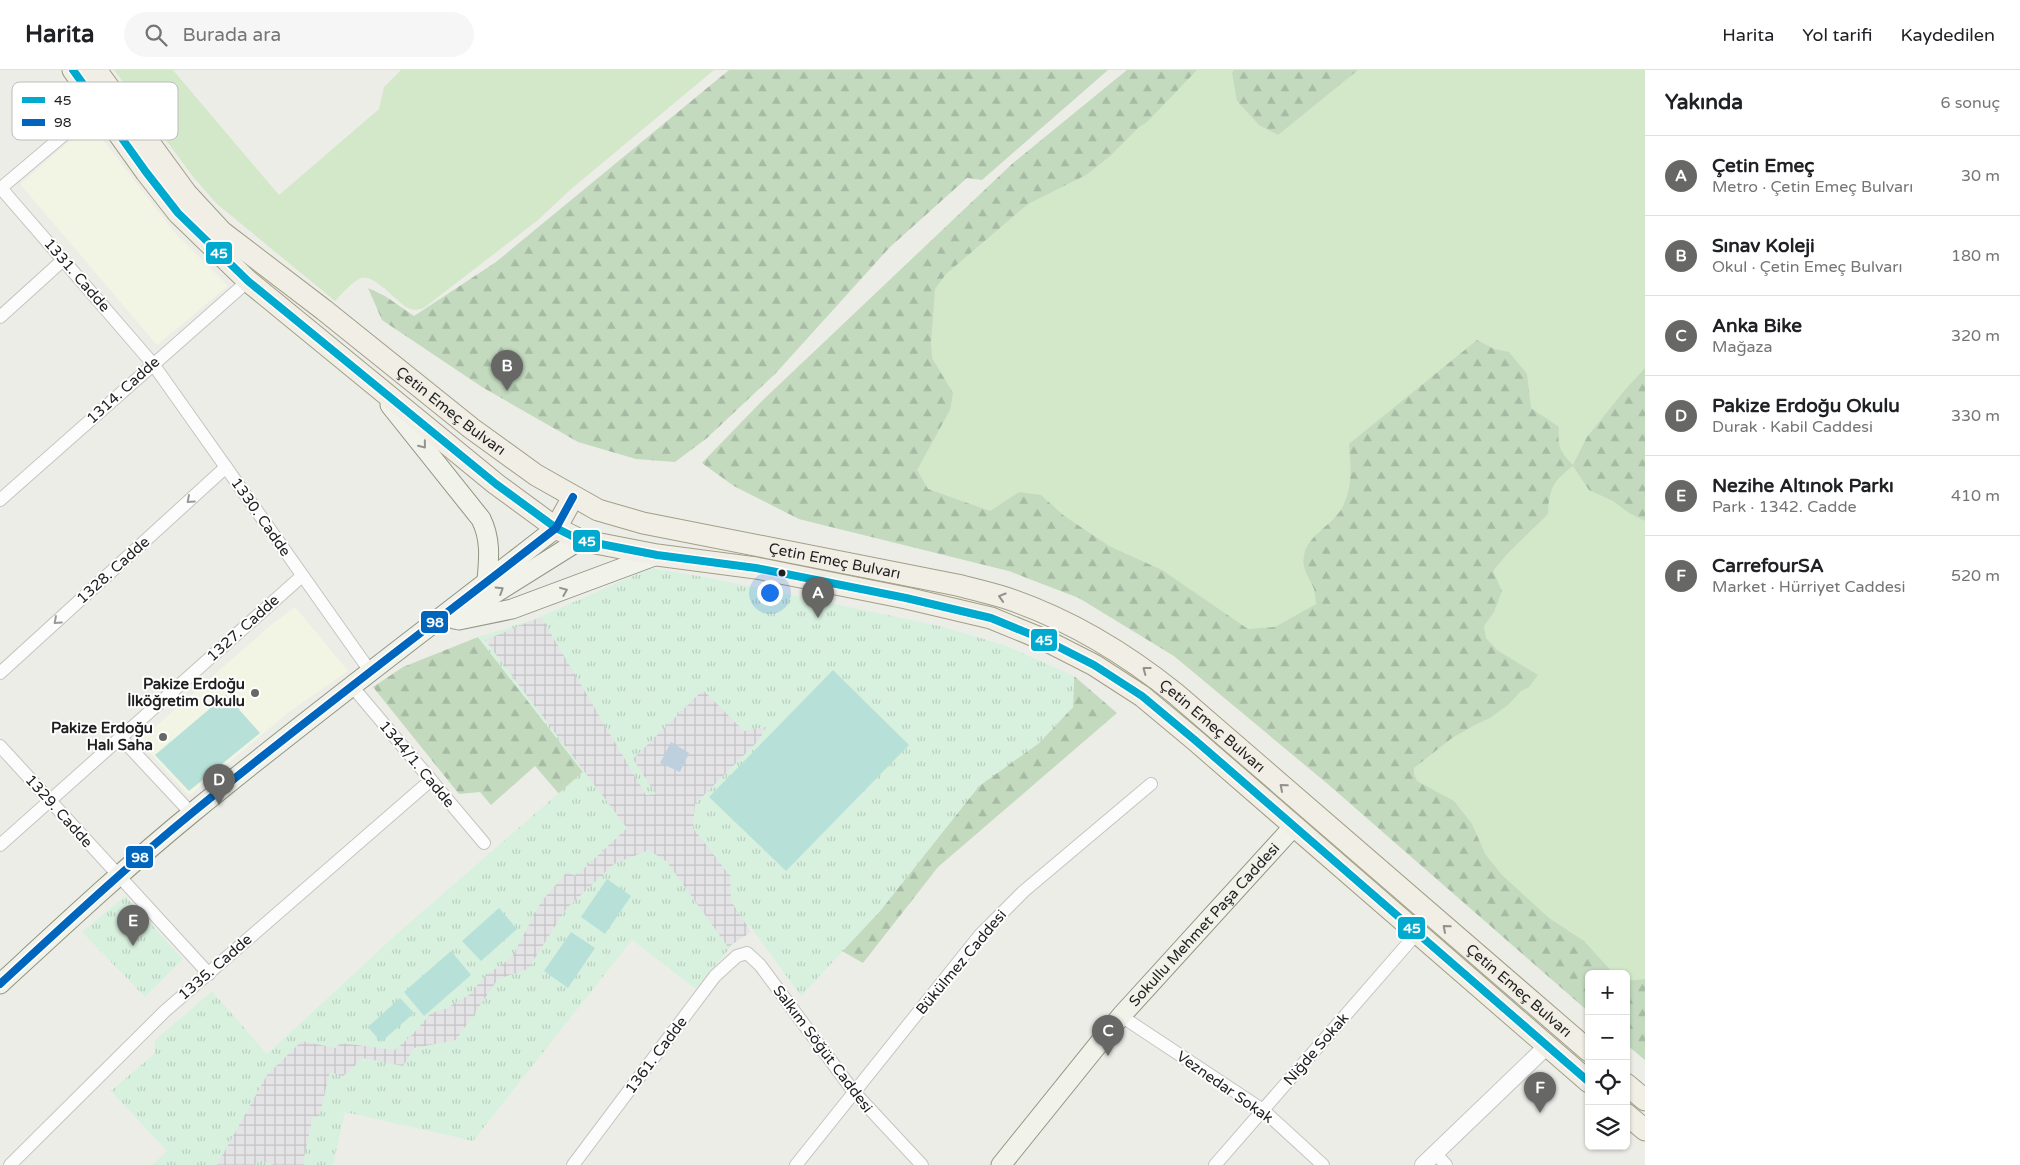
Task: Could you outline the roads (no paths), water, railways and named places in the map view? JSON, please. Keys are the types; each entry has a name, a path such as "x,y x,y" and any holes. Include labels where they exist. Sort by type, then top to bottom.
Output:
{"main road":[{"name":"Çetin Emeç Bulvarı","path":"73,70 81,82"},
{"name":"Çetin Emeç Bulvarı","path":"96,70 105,82"},
{"name":"Çetin Emeç Bulvarı","path":"123,140 178,213 248,281 496,484 556,528 580,540 657,555 756,568 906,598 991,618 1047,641 1094,665 1142,696 1585,1079"},
{"name":"Çetin Emeç Bulvarı","path":"147,140 186,193 222,232 324,310 471,428 536,475 573,497 598,510 643,523 957,584 1006,598 1094,637 1142,667 1176,694 1585,1048"},
{"path":"371,380 480,519 486,531 490,554 487,580"},
{"path":"0,984 191,813 351,685 556,528 573,497"},
{"path":"370,671 580,540 598,510"},
{"path":"450,622 507,611 657,555"},
{"path":"1294,826 1309,810"},
{"name":"Sokullu Mehmet Paşa Caddesi","path":"1002,1165 1121,1016 1294,826"},
{"path":"1630,1087 1645,1100"},
{"path":"1630,1117 1645,1130"}],"street":[{"path":"1,188 58,140"},
{"name":"1331. Cadde","path":"1,188 153,364"},
{"path":"0,317 63,260"},
{"name":"1314. Cadde","path":"0,500 248,281"},
{"name":"1330. Cadde","path":"153,364 370,671"},
{"name":"1328. Cadde","path":"0,673 226,467"},
{"name":"1327. Cadde","path":"0,845 302,576"},
{"name":"1344/1. Cadde","path":"351,685 484,843"},
{"path":"120,737 191,813"},
{"name":"1329. Cadde","path":"0,746 208,974"},
{"name":"1335. Cadde","path":"10,1165 165,1011 431,780"},
{"name":"Bükülmez Caddesi","path":"796,1165 990,924 1034,882 1151,784"},
{"name":"Niğde Sokak","path":"1214,1165 1417,933"},
{"name":"Salkım Söğüt Caddesi","path":"747,953 760,965 854,1092 922,1165"},
{"name":"1361. Cadde","path":"573,1165 715,976 737,956 747,953"},
{"name":"Veznedar Sokak","path":"1121,1016 1263,1110 1323,1165"},
{"path":"1435,1161 1547,1046"}],"place":[{"name":"Sınav Koleji","path":"507,391"},
{"name":"Çetin Emeç","path":"818,618"},
{"name":"Pakize Erdoğu İlköğretim Okulu","path":"255,693"},
{"name":"Pakize Erdoğu Halı Saha","path":"163,737"},
{"name":"Pakize Erdoğu Okulu","path":"219,805"},
{"name":"Nezihe Altınok Parkı","path":"133,946"},
{"name":"Anka Bike","path":"1108,1056"},
{"name":"CarrefourSA","path":"1540,1113"}]}
